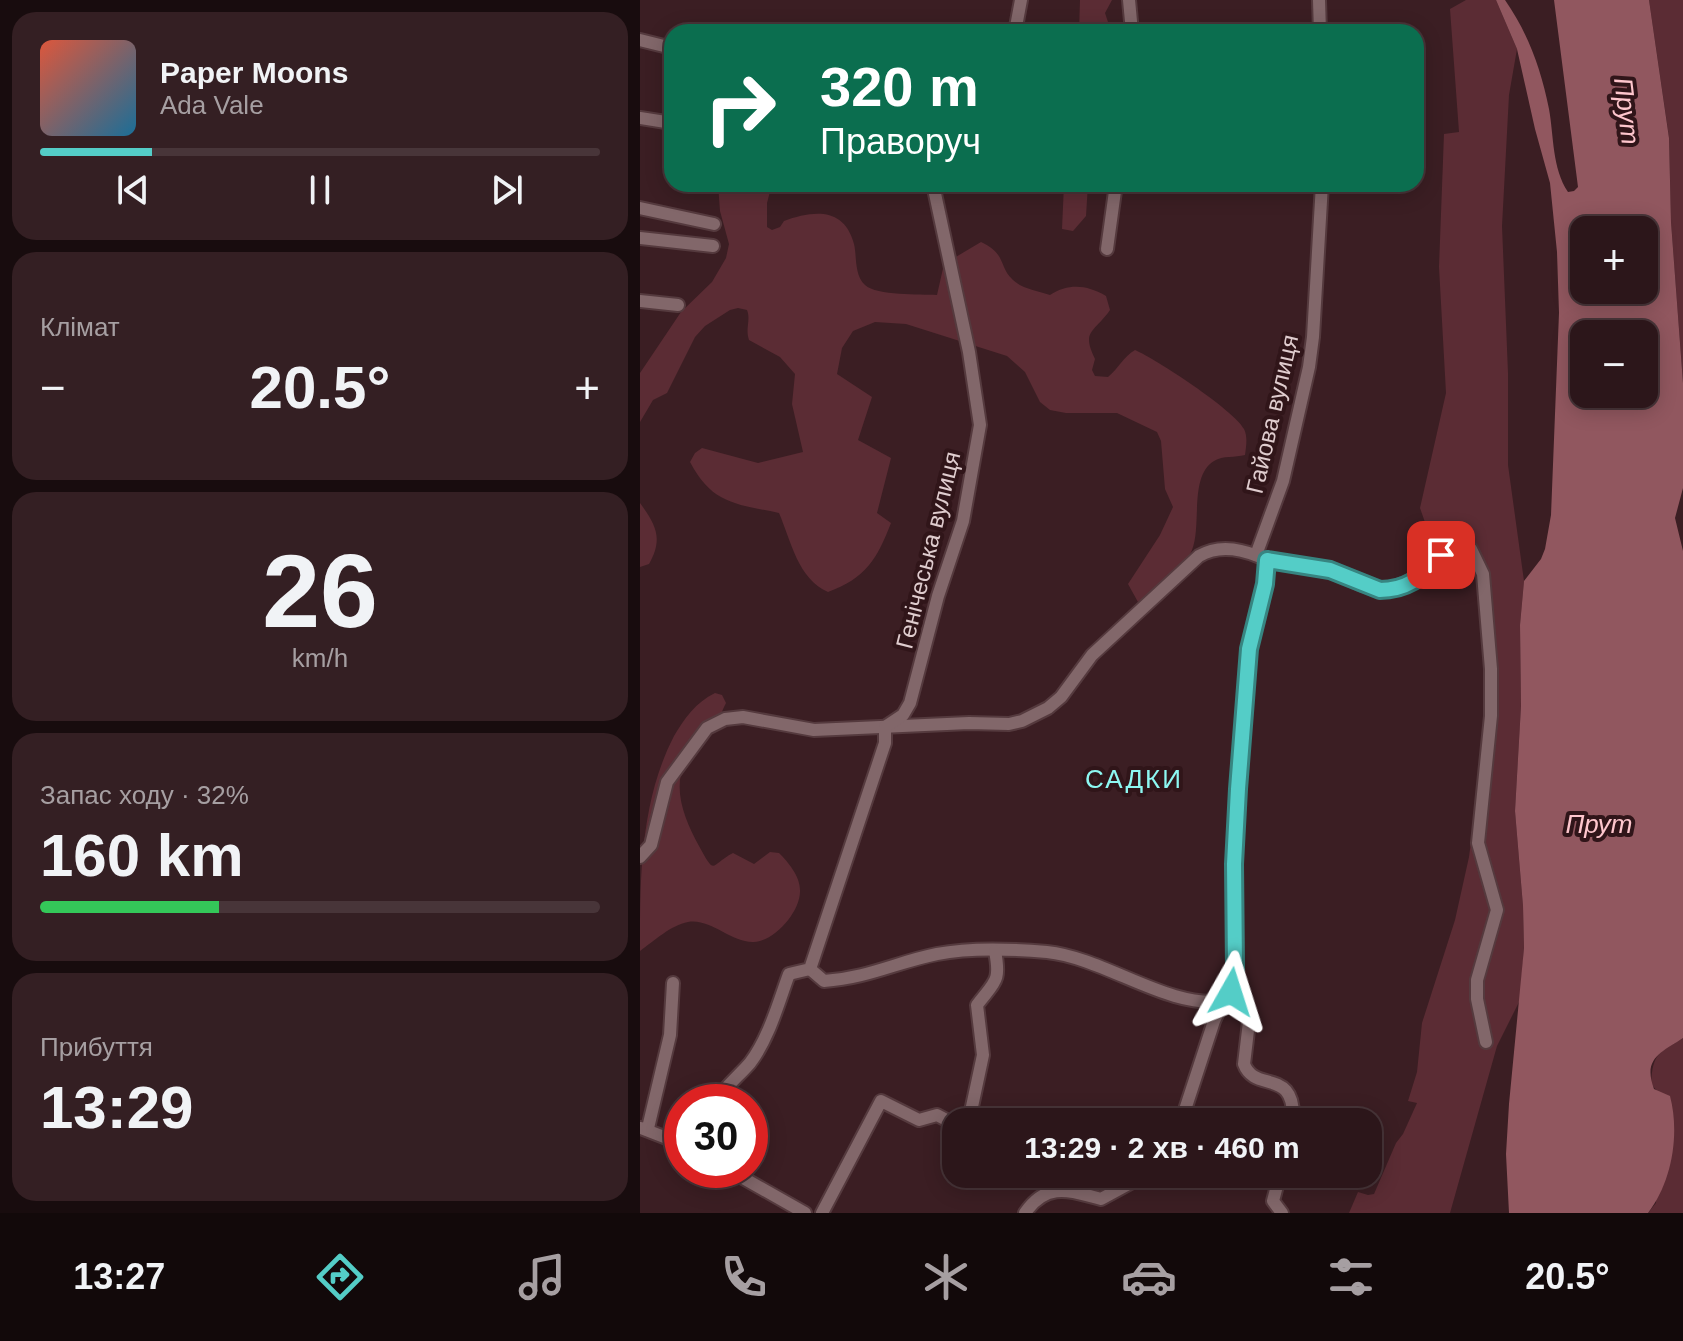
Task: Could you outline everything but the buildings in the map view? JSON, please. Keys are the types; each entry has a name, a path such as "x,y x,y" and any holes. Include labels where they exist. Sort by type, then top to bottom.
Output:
{"street":[{"path":"1016,24 1021,0"},
{"path":"1129,0 1131,24"},
{"path":"1319,0 1320,24"},
{"path":"640,40 664,46"},
{"path":"640,118 664,122"},
{"name":"Генічеська вулиця","path":"885,727 903,715 919,677 938,596 963,521 980,425 959,302 934,192"},
{"path":"1107,249 1115,192"},
{"name":"Гайова вулиця","path":"1186,1108 1214,1021 1231,992 1235,968 1235,849 1249,649 1265,584 1262,557 1309,367 1322,192"},
{"path":"640,208 714,224"},
{"path":"640,238 713,246"},
{"path":"640,301 678,305"},
{"path":"640,857 651,845 667,782 707,728 725,719 743,717 814,730 1009,724 1022,721 1048,708 1061,697 1092,655 1199,556 1218,548 1330,570 1380,590 1428,573 1453,538 1471,549 1483,574 1491,669 1491,716 1478,843 1497,910 1477,980 1477,999 1486,1042"},
{"path":"810,969 885,743 885,727"},
{"path":"810,969 824,981 838,980 869,975 936,954 971,950 1051,952 1090,962 1180,997 1199,1002 1223,1001 1248,1014 1246,1070 1252,1076 1287,1090 1292,1108"},
{"path":"972,1108 983,1055 977,1005 996,983 999,972 995,951"},
{"path":"728,1084 750,1063 765,1037 789,974 810,969"},
{"path":"664,1136 644,1128 670,1035 673,983"},
{"path":"822,1213 881,1101 919,1120 937,1115 942,1118"},
{"path":"761,1188 805,1213"},
{"path":"1025,1213 1041,1195 1060,1190 1101,1199 1121,1188"},
{"path":"1276,1188 1273,1201 1282,1213"}],"shaded area":[{"path":"1080,0 1112,0 1105,13 1109,24 1079,24"},
{"path":"1466,0 1496,0 1517,49 1509,95 1502,226 1508,465 1524,581 1515,811 1523,906 1520,1000 1497,1046 1450,1213 1349,1213 1358,1192 1374,1194 1377,1188 1382,1188 1382,1175 1417,1103 1408,1101 1417,1072 1422,1023 1455,920 1469,857 1489,707 1485,635 1473,562 1463,548 1427,528 1420,508 1446,393 1439,267 1444,134 1459,132 1450,9"},
{"path":"1649,0 1683,0 1683,383 1671,222 1669,137"},
{"path":"719,192 770,192 767,227 772,230 784,221 805,215 835,217 843,223 854,244 861,281 879,291 937,295 944,264 981,242 995,251 1008,275 1026,288 1050,295 1078,287 1106,296 1110,310 1089,337 1095,359 1092,370 1095,376 1108,377 1135,350 1211,398 1245,432 1245,455 1214,461 1201,478 1195,540 1183,564 1138,602 1128,584 1160,535 1173,507 1165,489 1161,441 1157,432 1117,413 1050,410 1040,402 1025,372 1007,356 906,324 875,322 853,331 842,348 837,374 872,397 858,440 891,458 877,513 891,523 881,547 861,574 828,592 818,586 802,569 779,513 738,504 716,494 698,476 690,462 702,448 758,463 803,452 792,404 795,374 780,357 749,340 747,310 730,310 705,326 695,337 667,393 653,400 640,422 640,373 681,312 712,282 726,258 729,244"},
{"path":"1064,192 1088,192 1086,216 1073,231 1062,229"},
{"path":"640,503 650,518 657,539 649,564 640,567"},
{"path":"715,693 722,695 726,703 715,728 691,752 681,775 681,799 688,823 704,856 714,866 733,853 754,864 770,852 779,853 796,875 799,898 785,924 762,940 737,939 705,924 688,922 669,930 640,951 644,841 654,787 674,736 686,717"},
{"path":"1683,1038 1683,1213 1648,1213 1656,1203 1658,1092 1651,1084 1653,1065 1663,1051"}],"water":[{"name":"Прут","path":"1496,0 1505,0 1533,52 1549,109 1559,173 1568,192 1578,187 1554,0 1649,0 1669,138 1671,222 1683,383 1683,488 1675,518 1683,551 1683,1038 1656,1057 1651,1070 1654,1089 1670,1096 1674,1142 1663,1187 1648,1213 1509,1213 1506,1154 1524,948 1515,811 1521,706 1520,625 1524,581 1541,559 1551,515 1559,313 1550,183 1517,49"}],"district":[{"name":"САДКИ","path":"1134,779"}],"route":[{"path":"1231,992 1235,968 1234,864 1249,649 1265,584 1267,560 1330,570 1362,585 1388,590 1428,573 1441,555"}]}
